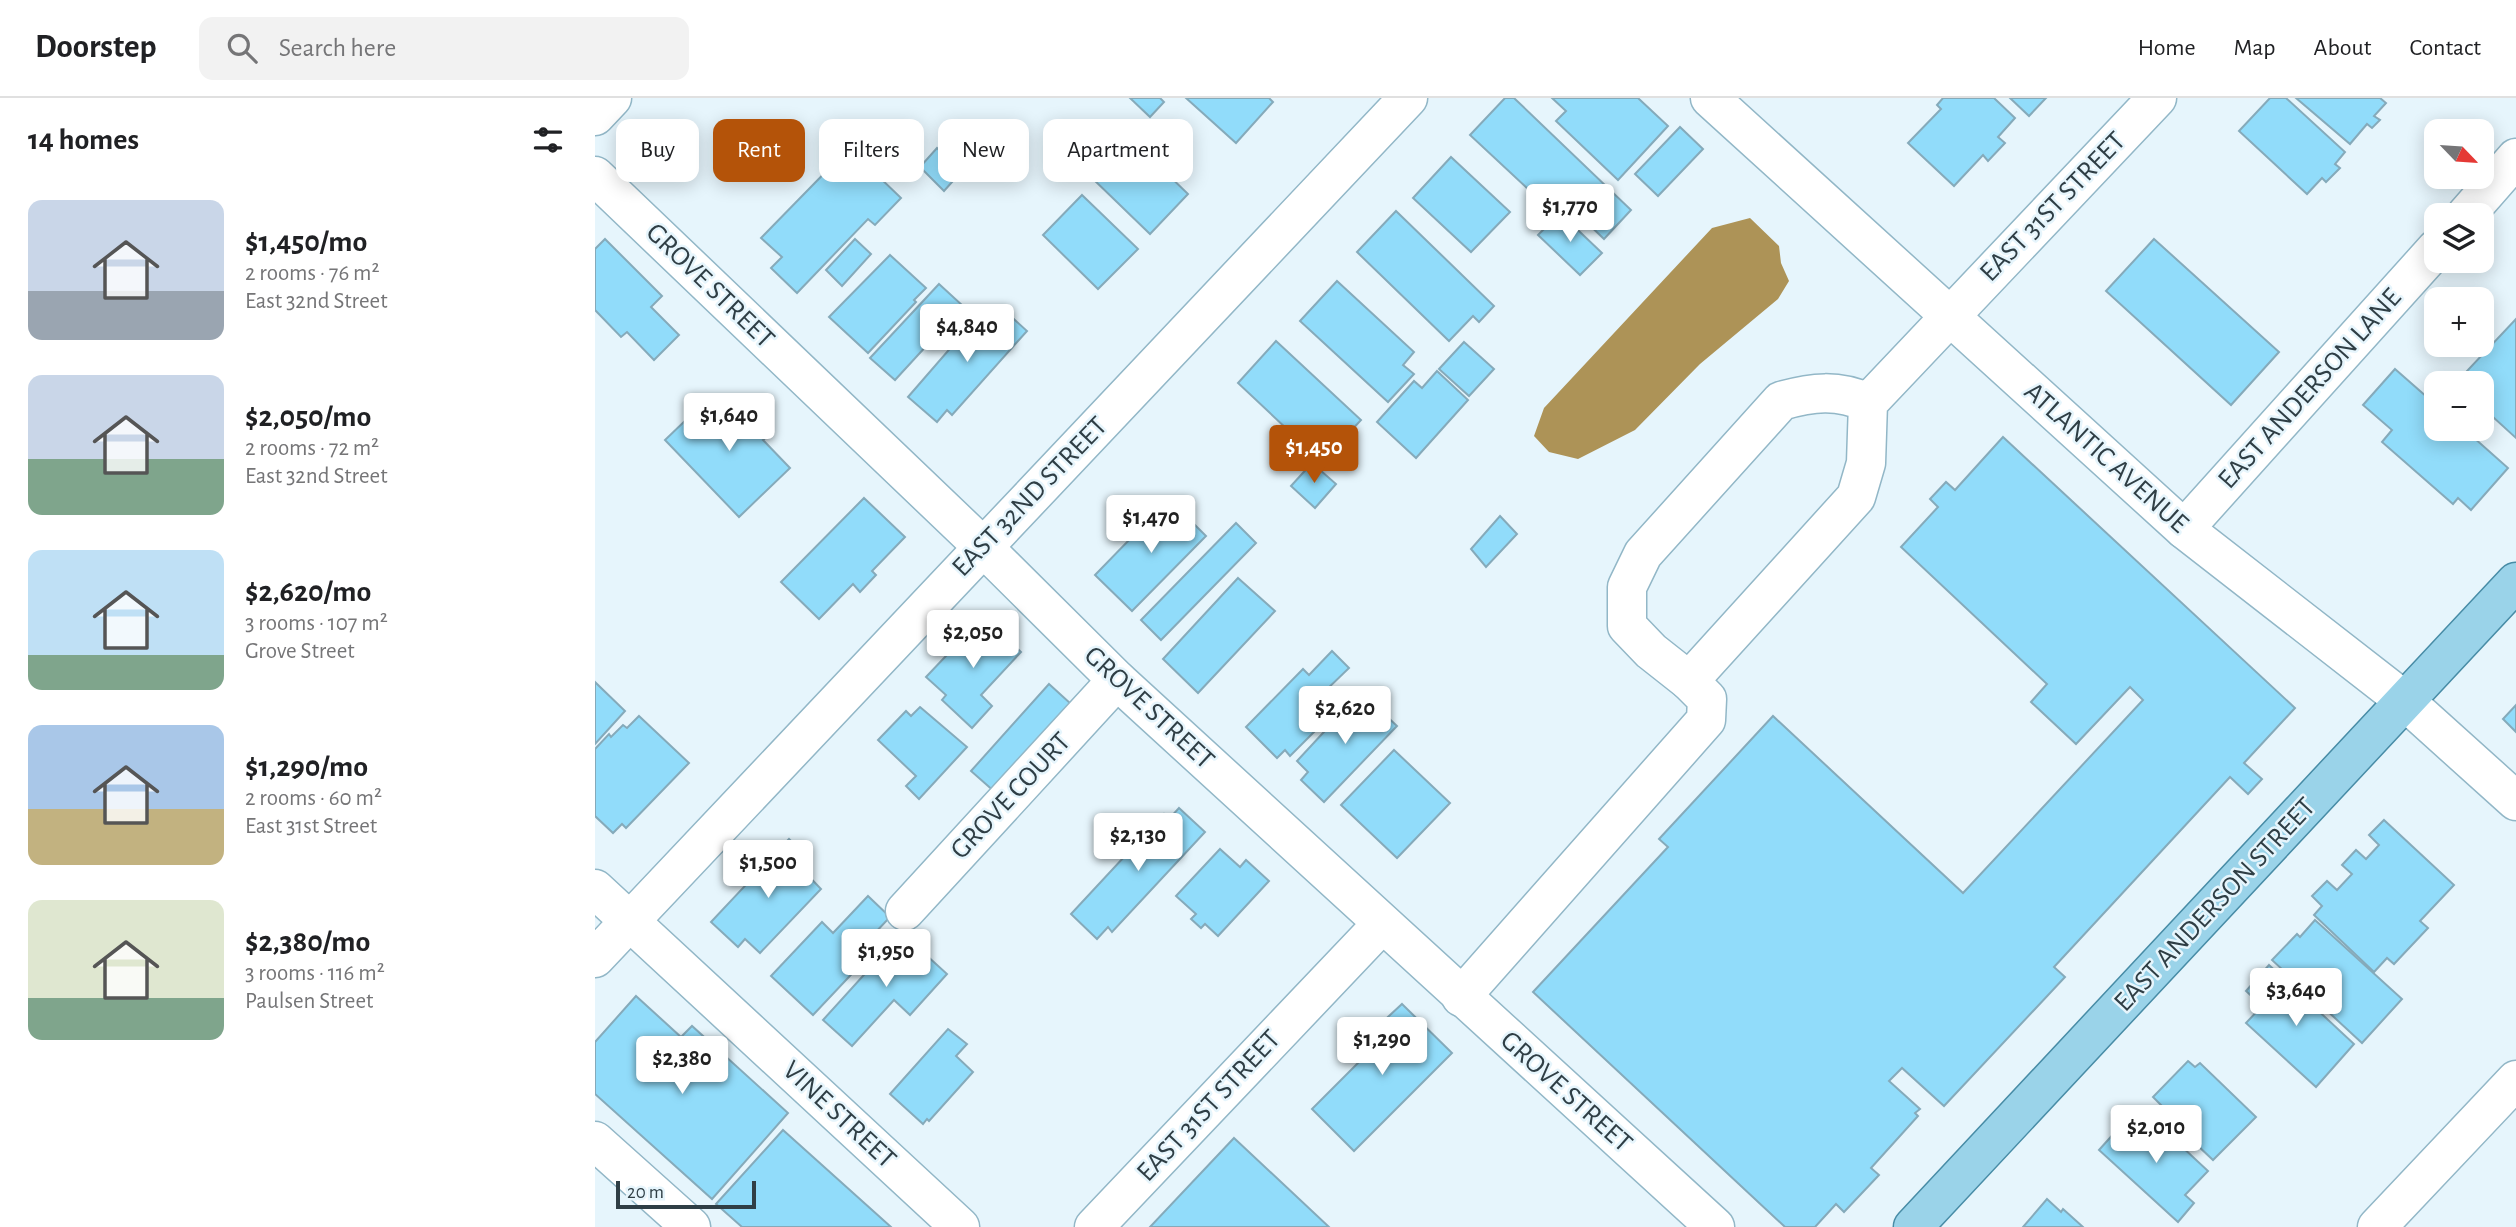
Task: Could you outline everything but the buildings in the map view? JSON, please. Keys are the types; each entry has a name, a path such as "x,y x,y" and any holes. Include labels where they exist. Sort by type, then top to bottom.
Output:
{"main road":[{"name":"EAST ANDERSON STREET","path":"1913,1227 2516,582"}],"street":[{"path":"595,116 612,98"},
{"name":"EAST 32ND STREET","path":"595,958 1408,98"},
{"name":"ATLANTIC AVENUE","path":"1710,98 2184,529 2405,701 2516,801"},
{"name":"EAST 31ST STREET","path":"1868,403 2157,98"},
{"path":"2477,203 2516,158"},
{"name":"GROVE STREET","path":"595,176 983,547 1117,680 1381,925 1715,1227"},
{"name":"EAST ANDERSON LANE","path":"2184,529 2424,262"},
{"path":"1461,997 1706,720 1707,699 1627,626 1627,587 1643,554 1781,401 1812,392 1849,394 1868,403 1866,463 1856,497 1689,681"},
{"name":"GROVE COURT","path":"905,911 1117,680"},
{"name":"VINE STREET","path":"595,888 960,1227"},
{"name":"EAST 31ST STREET","path":"1094,1227 1381,925"},
{"path":"2377,1227 2516,1080"},
{"path":"595,1140 691,1227"}],"shaded area":[{"path":"1750,218 1779,246 1781,263 1789,281 1778,299 1700,364 1635,430 1578,459 1549,452 1534,436 1544,408 1712,228"}]}
